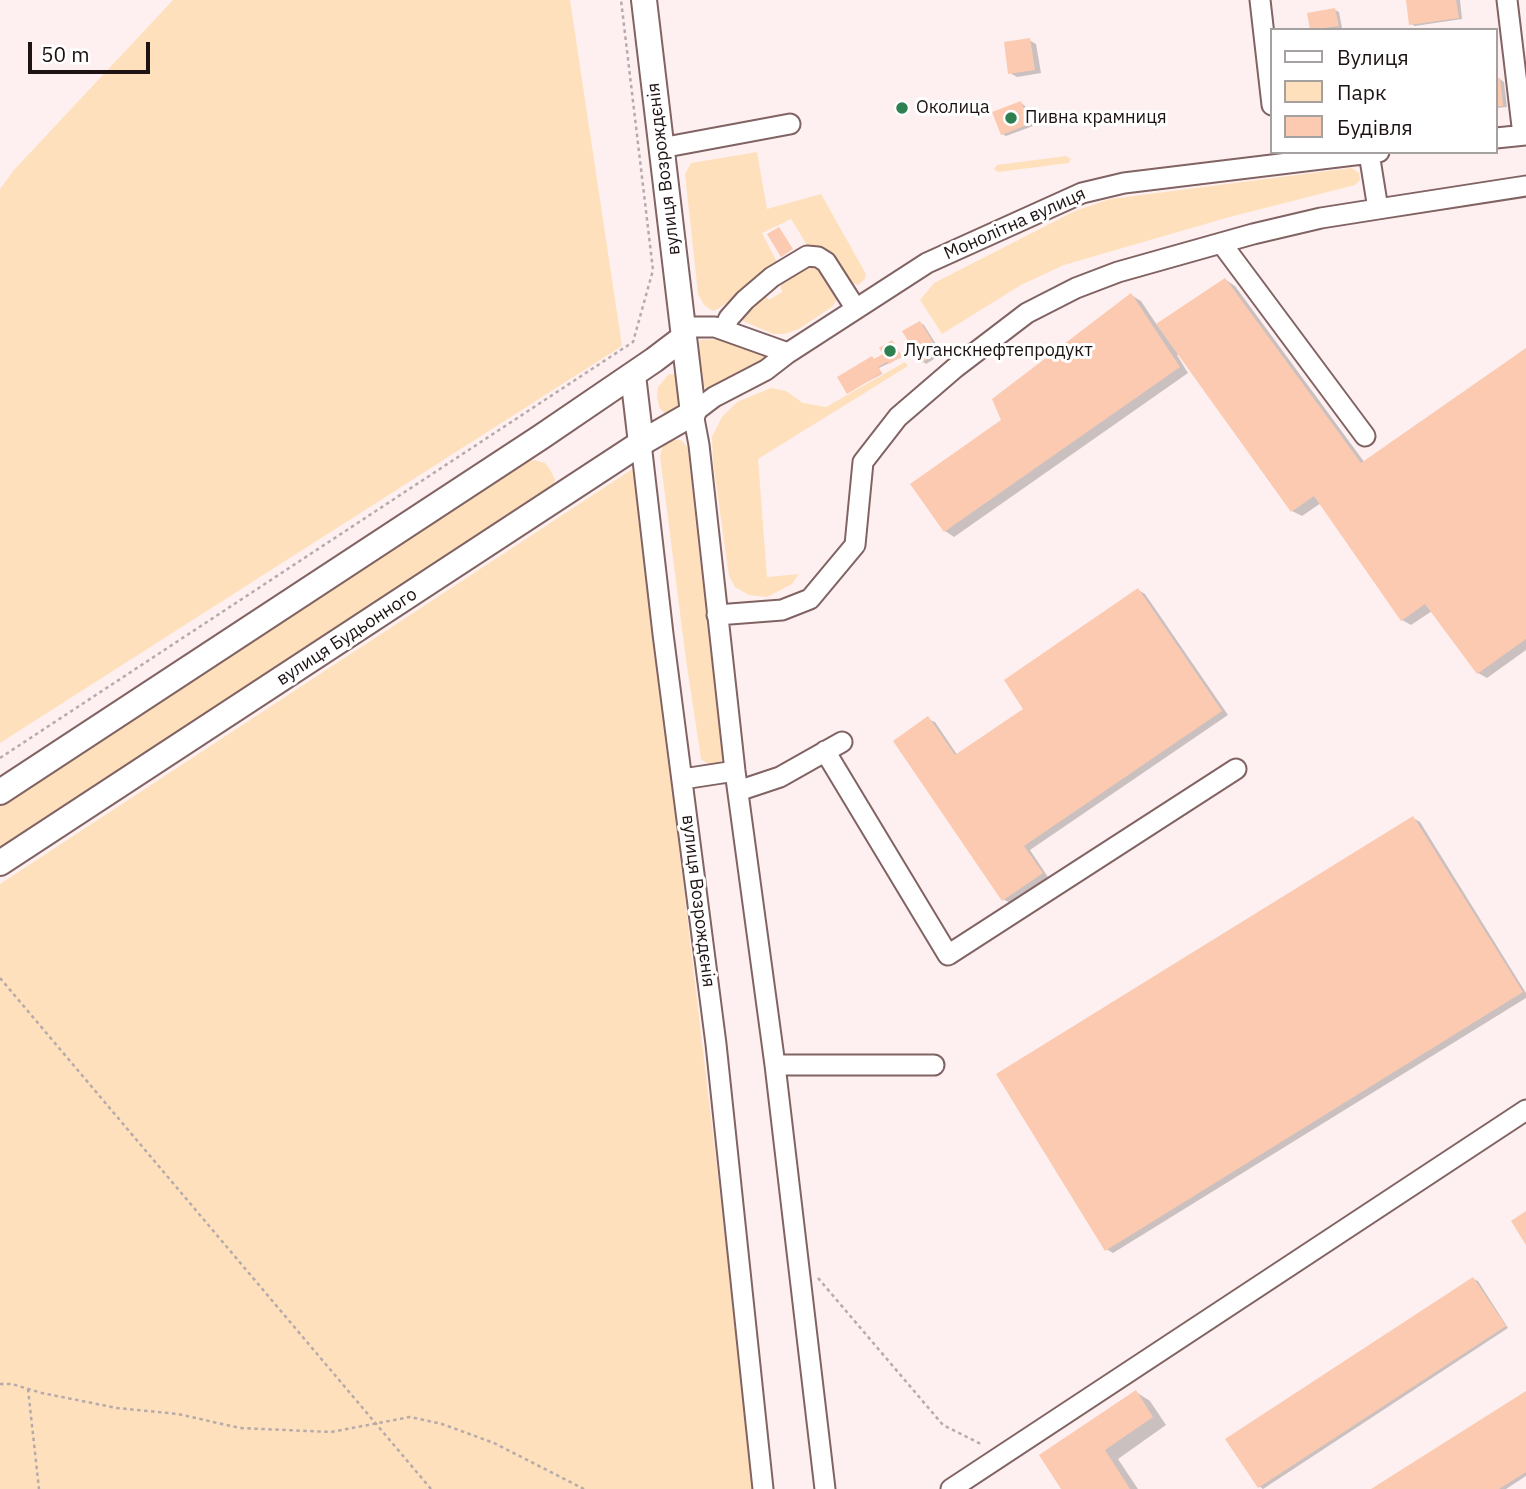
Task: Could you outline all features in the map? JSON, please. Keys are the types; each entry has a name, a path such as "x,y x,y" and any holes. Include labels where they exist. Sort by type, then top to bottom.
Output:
{"main road":[{"name":"вулиця Возрождєнія","path":"644,0 693,413"},
{"path":"0,792 633,375 683,333"},
{"name":"вулиця Возрождєнія","path":"633,375 641,443"},
{"name":"вулиця Будьонного","path":"0,863 641,443 693,413"}],"street":[{"path":"1260,0 1270,88"},
{"path":"1498,138 1525,135 1507,0"},
{"path":"661,148 790,124"},
{"name":"Монолітна вулиця","path":"693,413 714,397 766,370 927,263 1082,193 1124,183 1279,159 1358,154"},
{"path":"1374,154 1378,209"},
{"path":"717,615 782,610 810,600 855,545 863,462 898,417 955,368 1027,313 1076,288 1118,272 1321,218 1526,186"},
{"path":"1222,244 1365,436"},
{"path":"724,329 729,317 744,300 772,277 807,256 818,257 825,262 856,309"},
{"path":"683,333 704,325 724,329 788,353"},
{"name":"вулиця Возрождєнія","path":"693,413 825,1489"},
{"name":"вулиця Возрождєнія","path":"641,443 716,1044 763,1489"},
{"path":"738,791 779,777 834,747 948,955 1236,769"},
{"path":"683,779 735,771"},
{"path":"775,1065 934,1065"},
{"path":"951,1489 1526,1110"}],"path":[{"path":"0,758 633,342 653,270 621,0"},
{"path":"0,978 431,1489"},
{"path":"798,1255 943,1425 1002,1455"},
{"path":"0,1384 12,1384 117,1408 178,1414 240,1428 331,1432 410,1417 442,1424 494,1443 584,1489"},
{"path":"28,1389 39,1489"}],"green space":[{"path":"173,0 570,0 622,346 0,743 0,189 13,171"},
{"path":"757,152 767,209 821,194 866,274 865,279 858,285 852,283 837,261 807,245 791,219 762,233 777,262 721,307 713,311 704,305 698,294 685,174 691,163"},
{"path":"1066,156 1071,159 1069,163 998,172 994,169 997,165"},
{"path":"1351,168 1359,173 1360,180 1355,185 1226,218 1064,265 1021,285 942,334 920,300 934,283 1075,211 1110,199"},
{"path":"806,266 821,269 836,293 837,299 833,306 799,329 784,334 773,334 743,321 742,317 751,306 765,295 769,300 782,292 780,283"},
{"path":"721,339 770,356 769,362 711,389 704,387 698,345 700,340"},
{"path":"905,362 908,366 758,459 767,577 799,574 792,584 767,597 749,595 735,587 729,576 713,462 712,437 722,417 737,402 771,388 786,391 803,403 826,407"},
{"path":"669,374 677,375 683,403 673,414 665,414 659,407 657,396 658,387"},
{"path":"672,440 681,440 688,448 726,757 717,764 708,764 701,759 686,660 660,456 663,446"},
{"path":"523,461 545,463 551,471 555,480 550,493 0,852 0,804"},
{"path":"634,468 755,1489 0,1489 0,884"}],"building":[{"path":"1406,0 1456,0 1459,18 1409,25"},
{"path":"1335,8 1339,26 1310,28 1307,13"},
{"path":"1030,38 1035,70 1008,74 1004,42"},
{"path":"1498,78 1500,78 1503,106 1498,106"},
{"name":"Пивна крамниця","path":"1021,101 1030,124 1001,135 992,112"},
{"path":"779,227 793,249 781,257 767,234"},
{"path":"1225,278 1361,463 1526,348 1526,639 1477,674 1425,604 1401,621 1314,496 1291,512 1156,324"},
{"path":"1131,293 1180,367 944,532 910,484 1001,420 992,399"},
{"path":"920,321 939,352 921,363 902,331"},
{"path":"892,340 902,356 878,367 882,373 847,394 837,377 872,356 874,359 883,354 879,348"},
{"path":"1138,588 1222,711 1024,846 1043,873 1002,901 893,741 928,716 955,755 1023,709 1004,680"},
{"path":"1413,816 1523,992 1105,1251 996,1074"},
{"path":"1526,1211 1526,1245 1511,1221"},
{"path":"1473,1277 1506,1326 1258,1488 1225,1439"},
{"path":"1136,1390 1153,1417 1105,1450 1130,1489 1061,1489 1039,1455"},
{"path":"1526,1391 1526,1472 1499,1489 1371,1489"}],"place":[{"name":"Околица","path":"902,108"},
{"name":"Пивна крамниця","path":"1011,118"},
{"name":"Луганскнефтепродукт","path":"890,351"}]}
